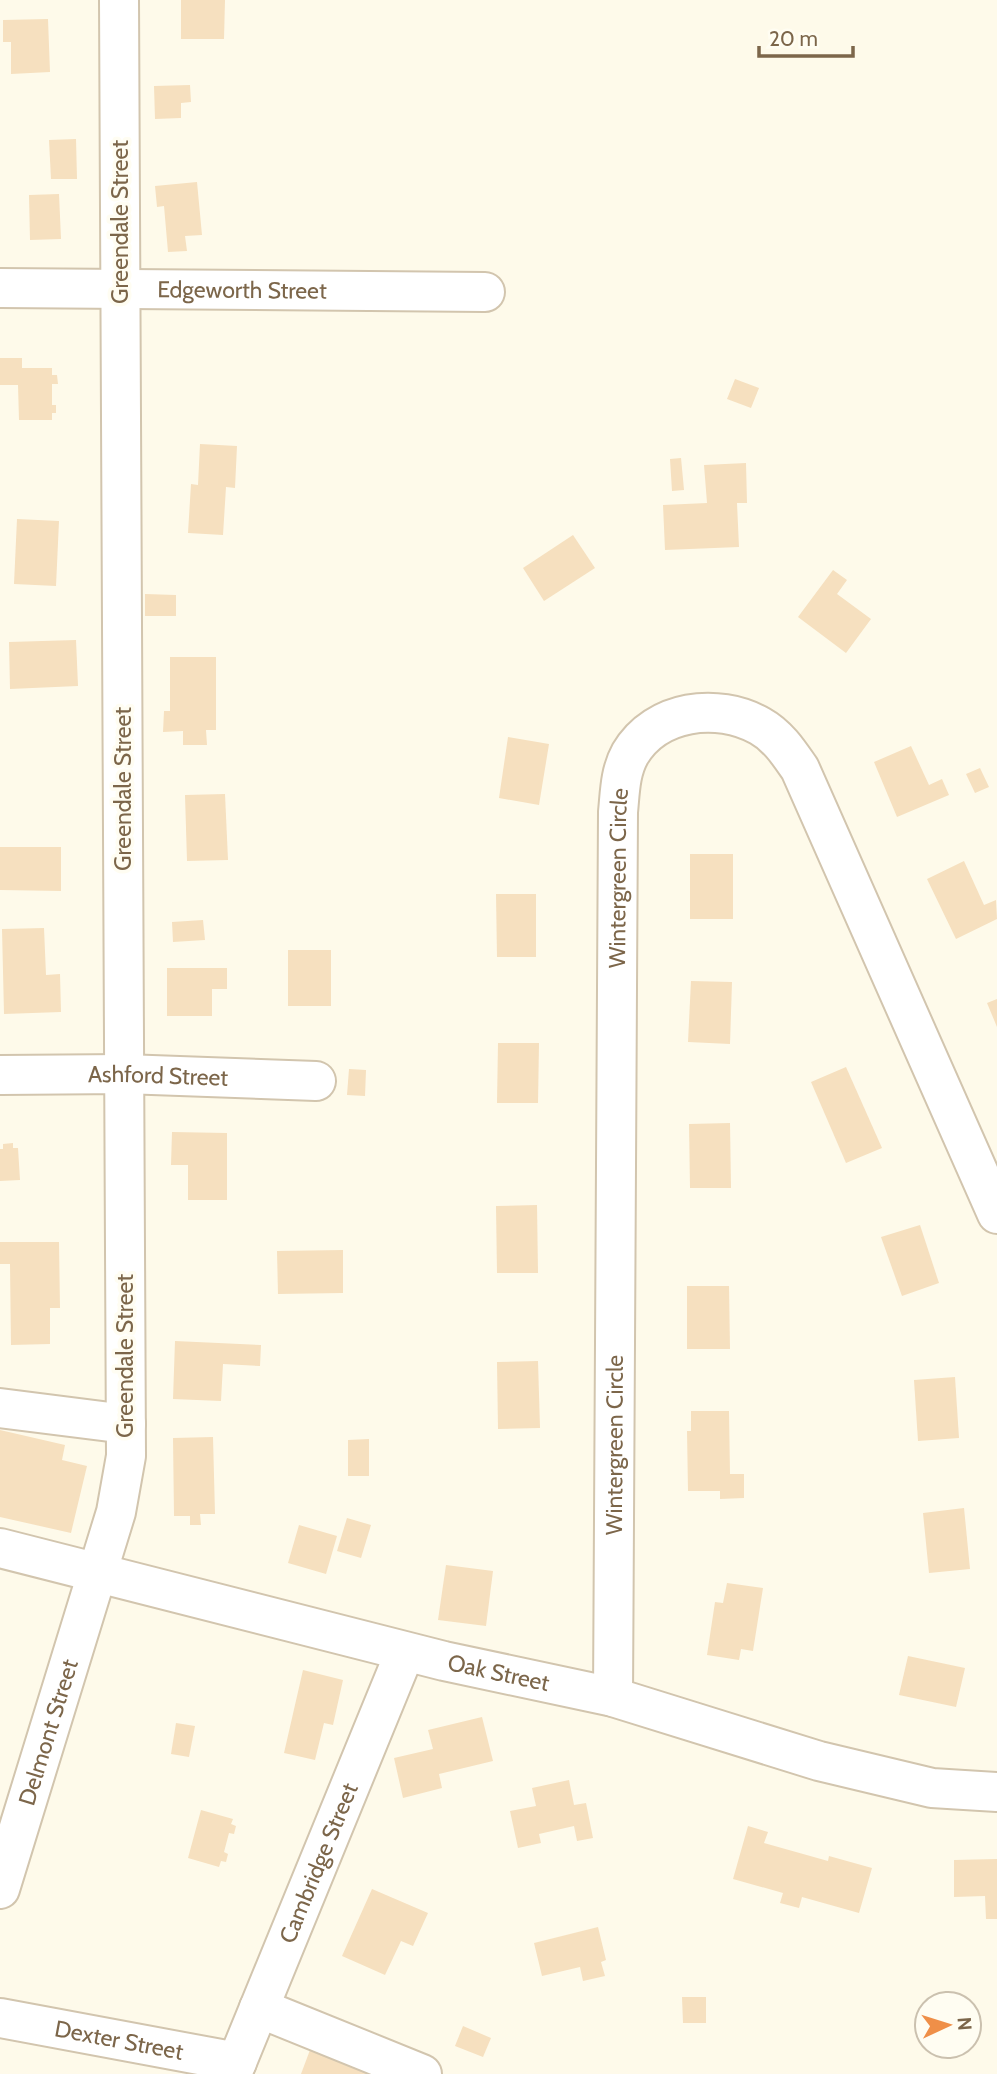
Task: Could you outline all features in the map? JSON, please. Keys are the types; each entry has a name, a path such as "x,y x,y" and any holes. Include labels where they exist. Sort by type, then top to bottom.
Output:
{"street":[{"name":"Greendale Street","path":"96,1573 116,1512 126,1456 119,0"},
{"name":"Edgeworth Street","path":"0,288 485,292"},
{"name":"Wintergreen Circle","path":"613,1697 618,812 621,775 631,754 649,732 679,716 711,713 736,716 761,726 782,744 800,769 997,1214"},
{"name":"Ashford Street","path":"0,1075 124,1074 316,1081"},
{"path":"0,1408 126,1424"},
{"name":"Oak Street","path":"0,1548 405,1651 613,1697 819,1761 932,1788 997,1792"},
{"name":"Delmont Street","path":"0,1889 96,1573"},
{"name":"Cambridge Street","path":"234,2068 405,1651"},
{"path":"259,2008 422,2074"},
{"name":"Dexter Street","path":"0,2018 234,2068"}],"building":[{"path":"181,0 225,0 224,39 181,39"},
{"path":"48,19 50,72 11,74 11,42 3,42 3,20"},
{"path":"190,85 191,102 181,103 181,118 155,119 154,86"},
{"path":"76,139 77,179 51,179 49,140"},
{"path":"197,182 202,235 185,236 187,251 168,252 164,206 157,207 155,186"},
{"path":"59,194 61,239 30,240 29,195"},
{"path":"0,358 22,358 22,368 52,368 52,375 57,375 58,384 52,384 52,405 56,405 56,413 52,413 52,420 19,420 18,385 0,385"},
{"path":"735,379 759,388 751,408 727,399"},
{"path":"200,444 237,446 235,488 226,487 223,535 188,533 191,484 198,485"},
{"path":"681,458 684,490 672,491 670,459"},
{"path":"746,463 747,503 737,503 739,547 665,550 663,505 707,503 704,465"},
{"path":"17,519 59,521 56,586 14,584"},
{"path":"573,535 595,568 544,601 523,568"},
{"path":"833,570 847,580 837,594 871,619 846,653 798,617"},
{"path":"145,594 176,595 176,616 145,616"},
{"path":"76,640 78,686 10,689 9,642"},
{"path":"170,657 216,657 216,730 206,730 207,745 183,745 183,731 163,732 164,711 170,711"},
{"path":"508,737 549,744 539,805 499,798"},
{"path":"911,746 929,785 942,779 949,795 897,817 874,762"},
{"path":"980,768 989,787 975,793 966,774"},
{"path":"225,794 228,860 187,861 185,795"},
{"path":"0,847 61,847 61,891 0,890"},
{"path":"690,854 733,854 733,919 690,919"},
{"path":"964,861 984,905 996,900 997,919 956,939 927,879"},
{"path":"496,894 536,894 536,957 497,957"},
{"path":"203,920 205,940 173,942 172,922"},
{"path":"44,928 46,975 60,974 61,1012 4,1014 2,929"},
{"path":"288,950 331,950 331,1006 288,1006"},
{"path":"167,968 227,968 227,989 212,989 212,1016 167,1016"},
{"path":"691,981 732,982 730,1044 688,1042"},
{"path":"997,999 997,1027 987,1003"},
{"path":"498,1043 539,1043 538,1103 497,1103"},
{"path":"846,1067 882,1148 846,1163 811,1082"},
{"path":"349,1069 366,1070 365,1096 347,1095"},
{"path":"730,1123 731,1188 690,1188 689,1124"},
{"path":"172,1132 227,1133 227,1200 188,1200 188,1165 171,1165"},
{"path":"13,1143 13,1148 18,1148 20,1180 0,1181 0,1149 3,1149 3,1144"},
{"path":"537,1205 538,1273 497,1273 496,1206"},
{"path":"920,1225 939,1283 902,1296 881,1237"},
{"path":"0,1242 59,1242 60,1308 50,1308 50,1344 11,1345 10,1264 0,1264"},
{"path":"343,1250 343,1293 278,1294 277,1251"},
{"path":"687,1286 729,1286 730,1349 687,1349"},
{"path":"175,1341 261,1345 260,1366 223,1364 221,1401 173,1399"},
{"path":"538,1361 540,1428 498,1429 497,1362"},
{"path":"955,1377 959,1438 918,1441 914,1380"},
{"path":"691,1411 729,1411 730,1474 744,1474 744,1498 720,1499 720,1491 688,1491 687,1431 691,1431"},
{"path":"0,1430 65,1445 62,1460 87,1466 71,1533 0,1517"},
{"path":"213,1437 215,1514 200,1514 201,1525 190,1525 190,1516 174,1516 173,1438"},
{"path":"369,1439 369,1476 348,1476 348,1440"},
{"path":"964,1508 970,1569 929,1573 923,1513"},
{"path":"347,1518 371,1525 361,1558 337,1551"},
{"path":"299,1525 337,1536 326,1574 288,1563"},
{"path":"446,1565 493,1571 486,1626 438,1620"},
{"path":"727,1583 763,1588 753,1651 741,1649 739,1660 707,1655 715,1602 723,1603"},
{"path":"908,1656 965,1668 956,1707 899,1695"},
{"path":"303,1670 343,1680 333,1725 324,1723 315,1760 284,1753"},
{"path":"482,1717 493,1761 439,1774 442,1788 403,1798 394,1758 433,1749 428,1730"},
{"path":"176,1723 195,1726 189,1757 171,1754"},
{"path":"569,1780 574,1805 586,1803 593,1838 577,1841 574,1826 539,1834 541,1843 518,1848 510,1811 536,1806 532,1788"},
{"path":"201,1810 233,1819 231,1824 236,1826 234,1834 229,1833 224,1852 228,1854 226,1862 221,1861 219,1867 188,1858"},
{"path":"748,1826 768,1832 764,1843 828,1861 829,1856 872,1868 859,1913 802,1897 799,1908 780,1903 783,1893 733,1879"},
{"path":"997,1859 997,1919 986,1919 985,1896 954,1897 954,1860"},
{"path":"372,1889 428,1913 413,1946 401,1941 385,1975 342,1956"},
{"path":"598,1927 606,1960 601,1962 605,1976 583,1981 580,1967 542,1976 534,1943"},
{"path":"682,1997 706,1997 706,2023 683,2023"},
{"path":"463,2026 491,2038 483,2057 455,2046"},
{"path":"310,2050 378,2074 301,2074"}]}
